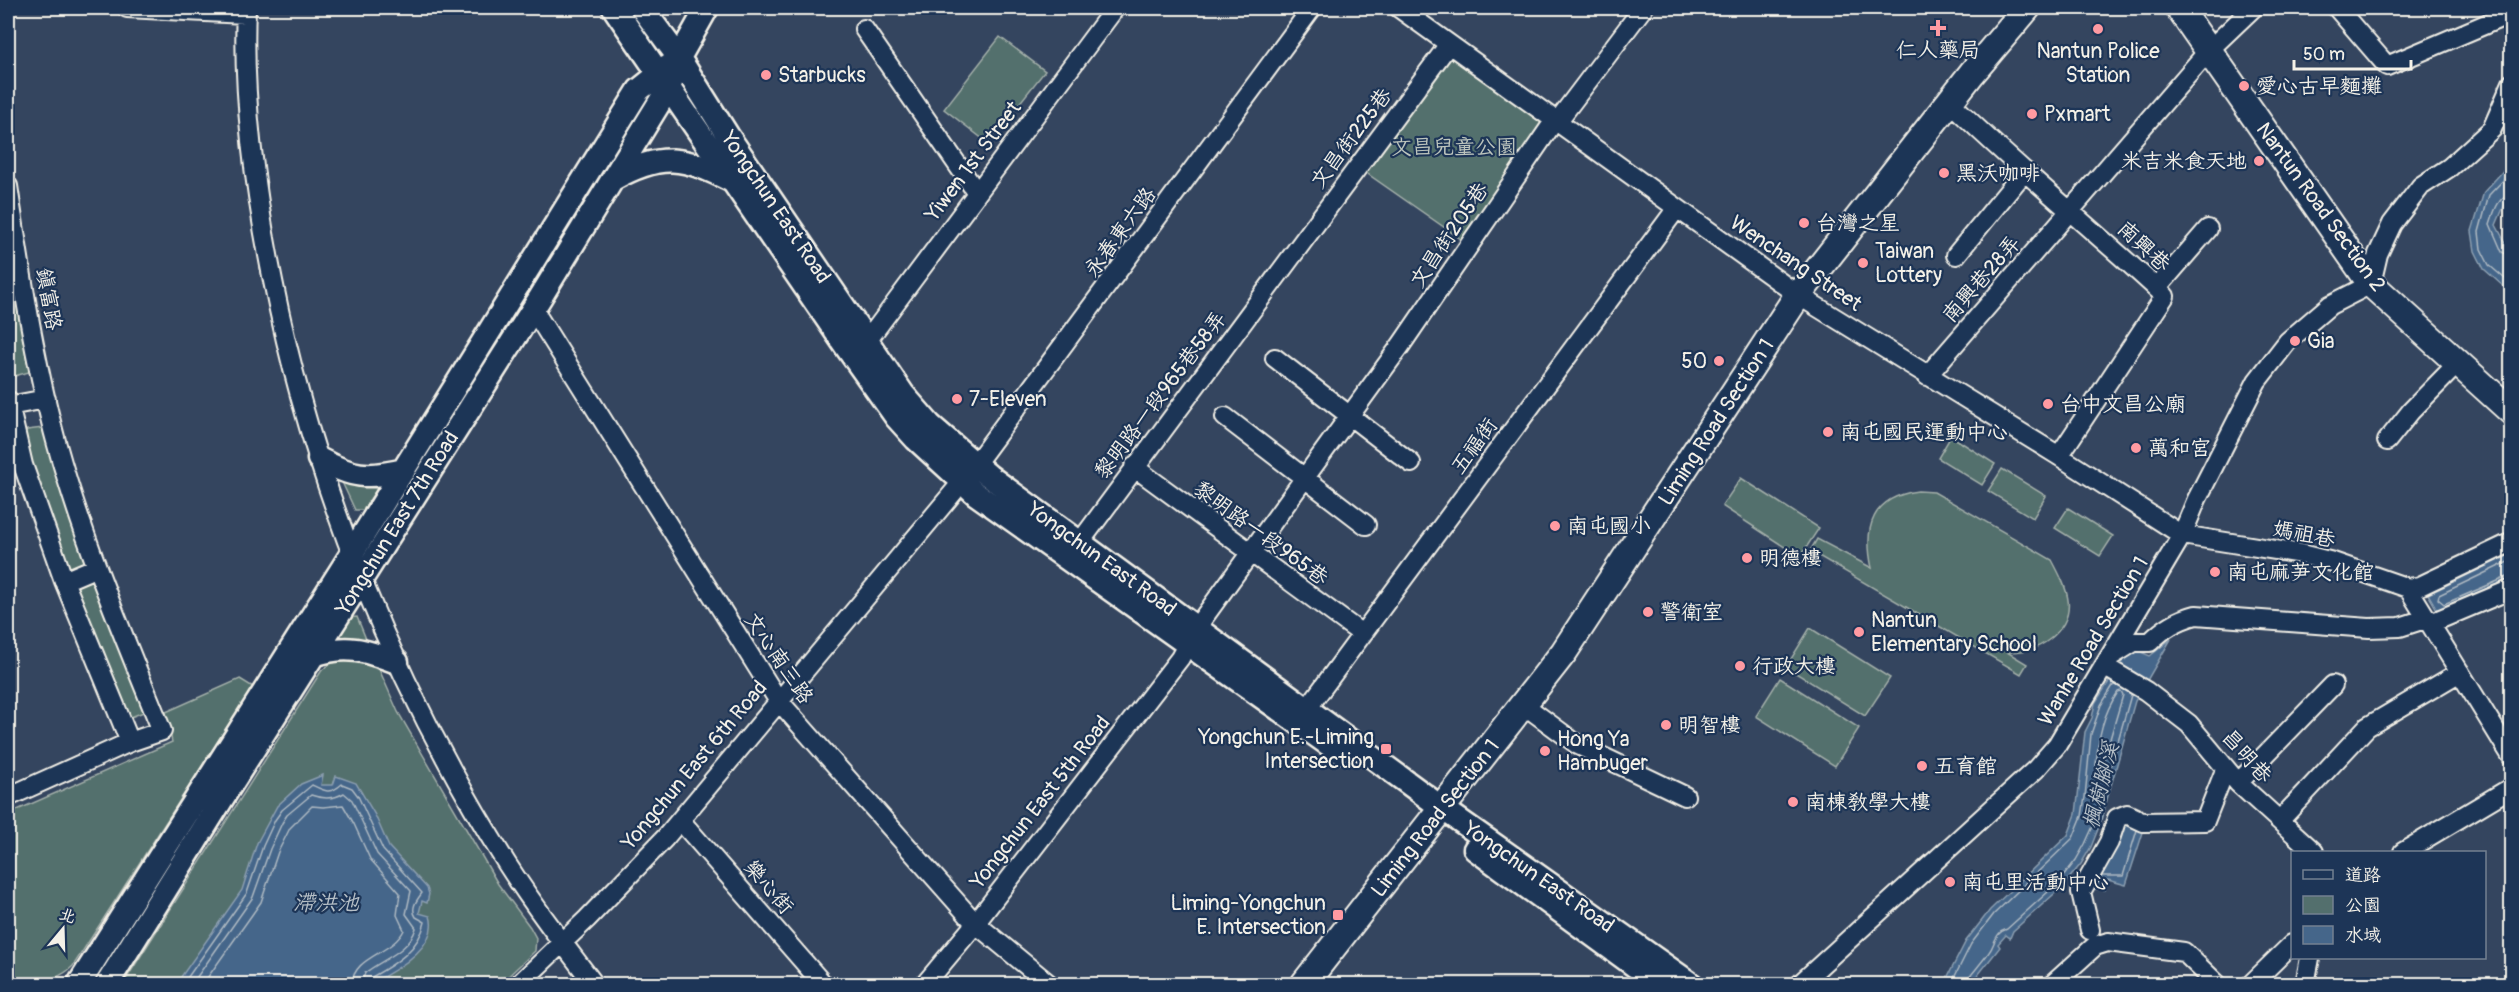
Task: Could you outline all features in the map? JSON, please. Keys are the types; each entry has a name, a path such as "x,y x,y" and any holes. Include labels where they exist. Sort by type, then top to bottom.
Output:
{"main road":[{"name":"Liming Road Section 1","path":"1304,984 1564,652 1798,295 2027,8"},
{"name":"Nantun Road Section 2","path":"2180,8 2371,284 2511,412"}],"street":[{"path":"128,8 246,11 248,101 258,203 285,342 319,459 352,553 419,710 465,794 508,865 594,984"},
{"name":"Yongchun East Road","path":"614,8 896,417 945,468 969,473"},
{"name":"Yongchun East Road","path":"642,8 679,58 728,136 903,394 969,473 1073,551 1438,814 1691,984"},
{"path":"665,81 707,8"},
{"name":"Yiwen 1st Street","path":"867,341 1115,8"},
{"name":"永春東六路","path":"969,473 1312,8"},
{"name":"Wenchang Street","path":"1399,8 1798,295 2059,456 2182,535"},
{"name":"文昌街205巷","path":"1305,478 1401,345 1556,121 1643,8"},
{"name":"南興巷28弄","path":"1927,376 2210,49 2253,8"},
{"path":"2337,8 2387,66 2511,13"},
{"path":"864,29 977,193"},
{"name":"文昌街225巷","path":"1289,259 1449,44"},
{"name":"Yongchun East 7th Road","path":"107,984 533,309 613,179 665,81"},
{"name":"Yongchun East 7th Road","path":"83,978 404,470 639,90 665,81"},
{"path":"2371,284 2378,254 2392,224 2421,186 2450,167 2492,129 2511,83"},
{"name":"南興巷","path":"1950,102 2024,172 2108,242 2165,296 2059,456"},
{"path":"613,179 644,164 669,160 693,164 734,181"},
{"path":"1956,255 2024,172"},
{"name":"鎮富路","path":"8,186 9,206 31,328 58,446 97,567 162,731 130,742"},
{"name":"五福街","path":"1307,710 1677,208"},
{"path":"2157,288 2208,229"},
{"name":"黎明路一段965巷58弄","path":"1073,551 1289,259"},
{"name":"Wanhe Road Section 1","path":"1801,984 2036,769 2057,745 2108,664 2182,535 2197,499 2257,381 2288,341 2330,305 2371,284"},
{"name":"文心南三路","path":"533,309 778,700 975,923 1048,984"},
{"path":"1275,358 1411,463"},
{"path":"2387,441 2411,411 2458,363"},
{"path":"8,797 130,742 64,581 23,465 8,403 46,399"},
{"path":"1225,417 1366,525"},
{"path":"319,459 339,470 362,477 381,476 404,470"},
{"name":"黎明路一段965巷","path":"1134,468 1362,634"},
{"name":"Yongchun East 6th Road","path":"519,984 563,943 665,838 969,473"},
{"name":"Yongchun East 5th Road","path":"925,984 975,923 1180,658 1191,636 1305,478"},
{"name":"媽祖巷","path":"2182,535 2301,554 2333,562 2409,589"},
{"path":"2511,542 2409,589 2511,757"},
{"path":"64,581 97,567"},
{"path":"2108,664 2134,642 2150,642 2163,630 2180,620 2196,615 2369,628 2400,627 2429,621 2511,589"},
{"name":"Yongchun East Road","path":"1191,636 1307,710 1438,814 1660,984"},
{"path":"313,655 332,649 346,648 369,652 397,662"},
{"name":"昌明巷","path":"2108,664 2189,724 2232,777 2313,851"},
{"path":"2280,820 2367,727 2460,672"},
{"path":"2090,930 2081,892 2109,842 2116,818 2127,814 2144,822 2205,821 2232,777 2333,685"},
{"path":"1524,705 1578,745 1685,796"},
{"path":"2405,851 2511,787"},
{"name":"樂心街","path":"680,820 823,984"},
{"path":"2053,984 2095,946 2108,942 2184,952 2217,984"},
{"path":"2260,982 2291,945"},
{"path":"2305,984 2310,959"},
{"path":"69,984 83,978"}],"green space":[{"path":"1000,37 1045,71 988,143 944,109"},
{"name":"文昌兒童公園","path":"1447,55 1543,123 1461,239 1365,172"},
{"path":"8,231 30,367 29,372 11,377 8,371"},
{"path":"43,428 88,561 70,572 64,565 23,435 27,430"},
{"path":"1951,436 1995,464 1982,485 1938,458"},
{"path":"2002,469 2046,496 2033,518 1988,491"},
{"path":"1741,478 1819,528 1800,557 1722,506"},
{"path":"341,480 380,484 363,510 355,510"},
{"path":"1918,491 1934,492 2052,560 2063,582 2068,611 2059,630 2045,643 2030,650 2007,652 2027,664 2021,674 1810,551 1817,539 1872,568 1869,540 1874,516 1890,500 1902,494"},
{"path":"2068,508 2113,536 2100,556 2055,528"},
{"path":"91,577 94,579 146,711 131,717 127,715 73,586"},
{"path":"357,617 368,644 336,641 348,618"},
{"path":"1810,628 1890,678 1865,716 1786,667"},
{"path":"351,657 379,669 398,712 498,884 530,927 536,938 535,951 500,984 123,984 322,670 330,664"},
{"path":"1780,678 1859,728 1835,766 1756,716"},
{"path":"240,679 253,687 73,966 51,979 25,981 8,978 8,814 172,742 166,712"}],"water":[{"path":"2511,162 2511,197 2505,204 2496,225 2511,253 2511,293 2484,269 2475,251 2472,231 2484,192"},
{"path":"2511,554 2511,580 2439,613 2428,594"},
{"name":"楓樹腳溪","path":"2171,639 2135,701 2100,824 2081,864 2063,886 2013,931 2010,938 2006,935 1998,944 2000,947 1971,984 1944,984 1966,941 1990,910 2068,835 2076,814 2085,732 2092,718 2095,703 2131,648 2150,656"},
{"name":"滯洪池","path":"323,775 321,785 333,785 336,776 356,783 375,815 389,847 427,888 429,894 427,903 422,901 419,913 430,916 431,927 428,938 421,948 401,966 370,984 176,984 242,890 257,843 277,806 301,784"},
{"path":"2118,820 2145,826 2126,885 2108,880 2105,890 2089,888"}],"place":[{"name":"仁人藥局","path":"1938,28"},
{"name":"Nantun Police Station","path":"2098,29"},
{"name":"Starbucks","path":"766,75"},
{"name":"愛心古早麵攤","path":"2244,86"},
{"name":"Pxmart","path":"2032,114"},
{"name":"米吉米食天地","path":"2259,161"},
{"name":"黑沃咖啡","path":"1944,173"},
{"name":"台灣之星","path":"1804,223"},
{"name":"Taiwan Lottery","path":"1863,263"},
{"name":"Gia","path":"2295,341"},
{"name":"50","path":"1719,361"},
{"name":"7-Eleven","path":"957,399"},
{"name":"台中文昌公廟","path":"2048,404"},
{"name":"南屯國民運動中心","path":"1828,432"},
{"name":"萬和宮","path":"2136,448"},
{"name":"南屯國小","path":"1555,526"},
{"name":"明德樓","path":"1747,558"},
{"name":"南屯麻芛文化館","path":"2215,572"},
{"name":"警衛室","path":"1648,612"},
{"name":"Nantun Elementary School","path":"1859,632"},
{"name":"行政大樓","path":"1740,666"},
{"name":"明智樓","path":"1666,725"},
{"name":"Yongchun E.-Liming Intersection","path":"1386,749"},
{"name":"Hong Ya Hambuger","path":"1545,751"},
{"name":"五育館","path":"1922,766"},
{"name":"南棟教學大樓","path":"1793,802"},
{"name":"南屯里活動中心","path":"1950,882"},
{"name":"Liming-Yongchun E. Intersection","path":"1338,915"}]}
